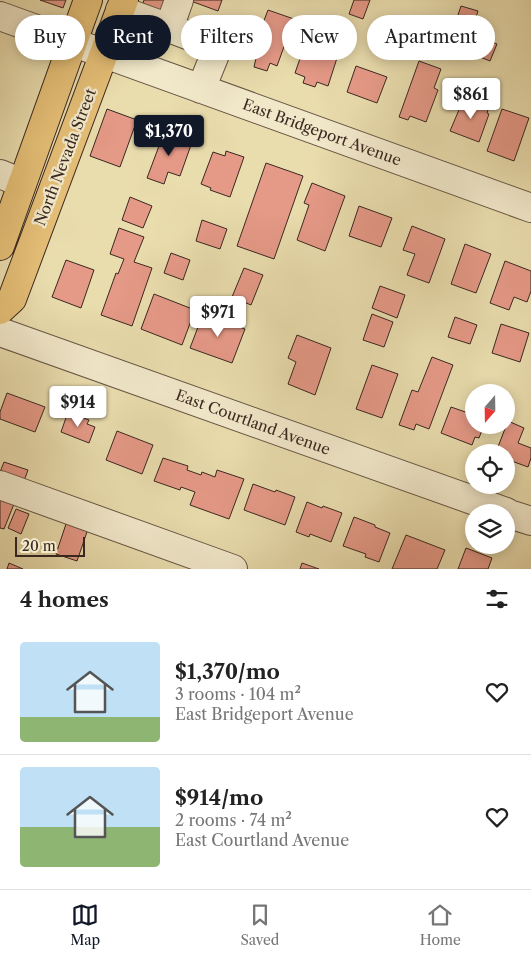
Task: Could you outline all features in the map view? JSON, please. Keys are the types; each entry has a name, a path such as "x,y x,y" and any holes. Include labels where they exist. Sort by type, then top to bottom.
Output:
{"main road":[{"name":"North Nevada Street","path":"83,15 88,0"},
{"name":"North Nevada Street","path":"0,246 11,179 65,60"},
{"name":"North Nevada Street","path":"0,310 12,300 102,60"}],"street":[{"path":"171,22 179,0"},
{"path":"122,5 142,15"},
{"name":"East Bridgeport Avenue","path":"0,16 15,21"},
{"path":"171,29 218,46 202,89"},
{"name":"East Bridgeport Avenue","path":"121,60 531,208"},
{"name":"East Courtland Avenue","path":"0,332 484,504"},
{"path":"0,485 232,569"},
{"name":"East Courtland Avenue","path":"515,515 531,521"}],"building":[{"path":"40,0 66,0 63,8"},
{"path":"144,0 174,0 168,15 142,6"},
{"path":"188,0 222,0 218,11"},
{"path":"354,0 370,0 363,19 357,17 357,15 349,14"},
{"path":"461,6 478,11 477,15 458,15"},
{"path":"268,10 282,15 282,52 277,66 270,63 267,71 254,67 256,60 272,60 272,15 266,15"},
{"path":"300,60 336,60 328,86 317,82 315,87 303,83 305,77 295,73"},
{"path":"419,61 441,69 434,88 438,90 426,122 410,116 408,120 399,117"},
{"path":"356,66 387,77 377,103 347,92"},
{"path":"464,98 489,107 487,113 489,114 479,142 450,131"},
{"path":"107,109 137,120 120,167 90,156"},
{"path":"502,109 529,118 514,161 487,151"},
{"path":"165,130 182,136 180,141 191,145 180,176 168,172 164,184 147,178"},
{"path":"226,151 244,157 230,197 210,190 211,188 201,184 213,152 225,156"},
{"path":"266,163 303,176 274,259 237,246"},
{"path":"312,183 345,196 325,251 297,240 309,205 304,203"},
{"path":"130,197 152,206 143,228 122,220"},
{"path":"359,206 392,218 381,247 349,236"},
{"path":"202,220 227,229 220,249 196,241"},
{"path":"412,226 445,239 429,283 407,275 415,254 403,250"},
{"path":"119,228 144,237 134,262 152,268 132,326 101,315 116,273 118,274 124,259 110,254"},
{"path":"465,244 491,254 476,293 451,284"},
{"path":"171,253 190,260 183,280 164,273"},
{"path":"66,260 94,270 81,308 52,297"},
{"path":"505,261 531,271 531,291 527,302 514,297 509,310 490,303"},
{"path":"244,268 263,275 251,305 232,297"},
{"path":"380,286 405,295 397,318 372,308"},
{"path":"154,294 195,310 182,345 141,329"},
{"path":"203,314 245,329 232,363 190,348"},
{"path":"372,314 393,322 384,347 363,340"},
{"path":"455,317 477,325 470,344 448,337"},
{"path":"501,324 529,333 520,362 492,353"},
{"path":"297,335 331,348 315,395 288,384 296,362 288,358"},
{"path":"432,357 453,365 429,429 416,424 414,430 399,425 412,390 418,392"},
{"path":"372,365 398,374 382,418 356,409"},
{"path":"7,393 45,407 35,432 0,419 0,412"},
{"path":"451,407 465,412 465,434 481,434 479,438 475,437 472,444 469,444 441,433"},
{"path":"68,412 89,420 87,424 95,427 89,443 61,432"},
{"path":"515,424 524,428 518,443 531,448 531,458 528,467 515,462 515,444 499,444 503,434 515,434"},
{"path":"117,431 153,445 142,474 106,460"},
{"path":"163,458 188,466 187,470 201,475 202,472 215,477 217,470 244,479 229,519 190,505 195,492 181,487 180,490 154,481"},
{"path":"4,462 28,470 21,489 0,472"},
{"path":"253,484 295,497 285,525 244,510"},
{"path":"0,498 14,504 4,529 0,528"},
{"path":"307,502 342,513 331,542 310,534 309,537 296,532"},
{"path":"16,509 29,514 21,534 8,528"},
{"path":"354,517 390,533 379,562 365,557 366,554 343,546"},
{"path":"67,521 88,529 77,561 56,554"},
{"path":"406,535 445,550 437,569 392,569"},
{"path":"465,551 465,554 482,554 492,558 488,569 458,569"},
{"path":"9,563 23,569 7,569"},
{"path":"302,563 319,569 300,569"}]}
